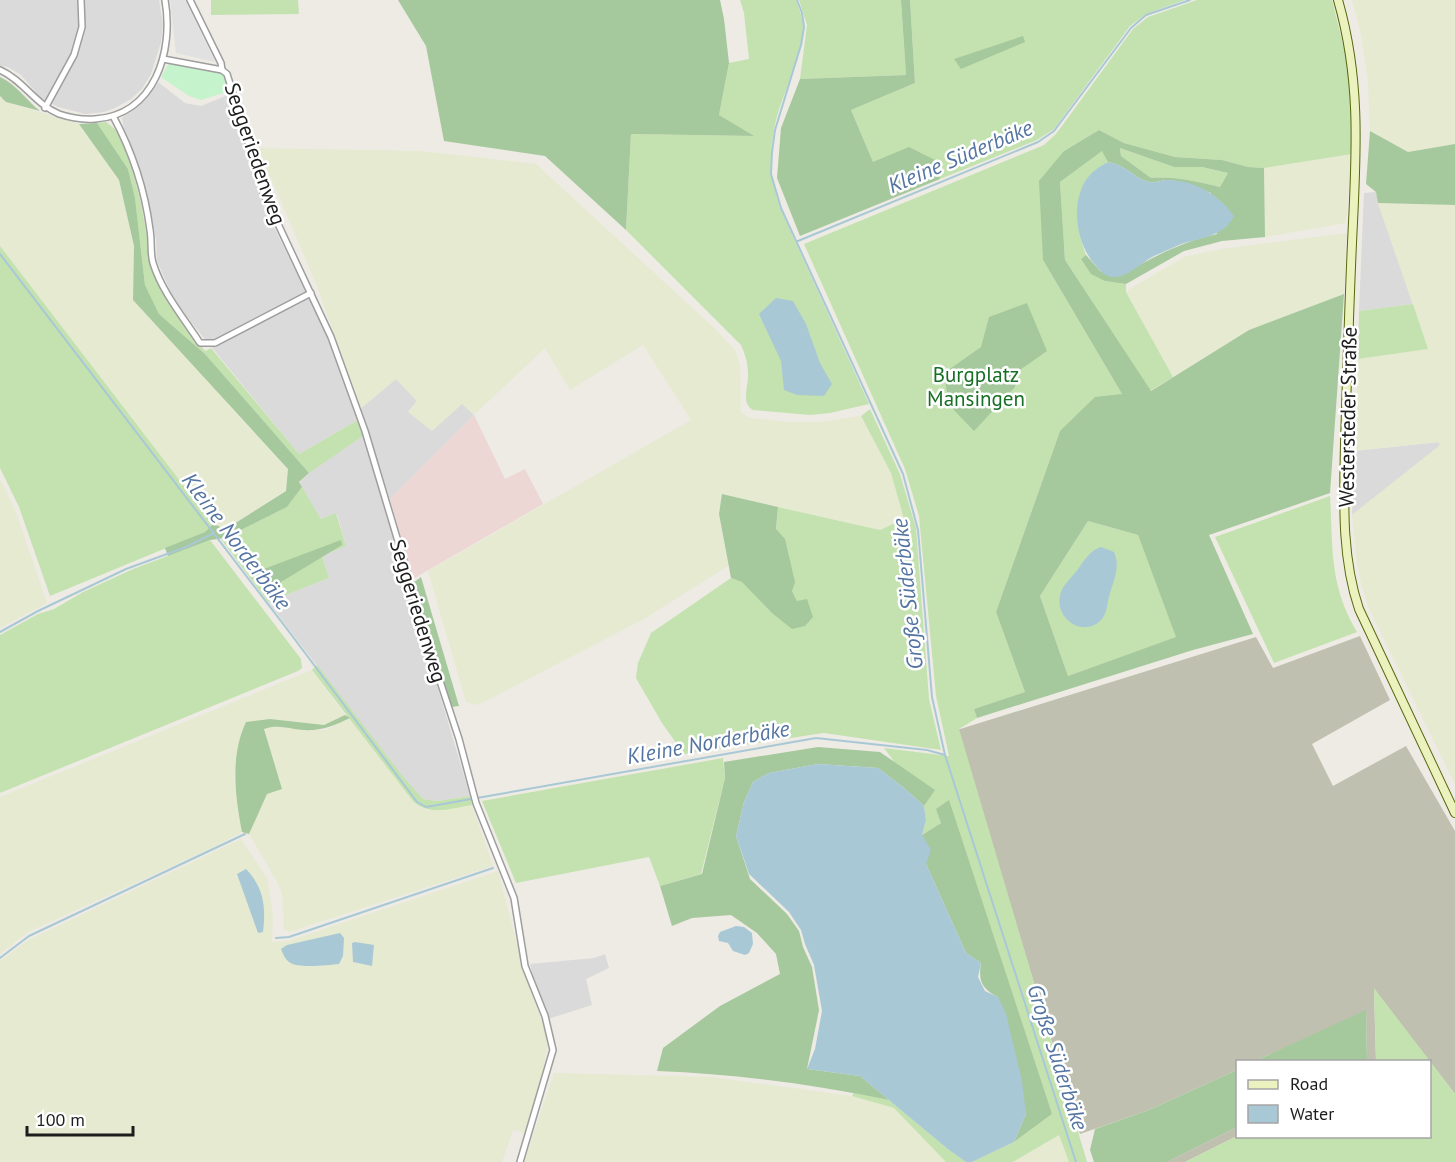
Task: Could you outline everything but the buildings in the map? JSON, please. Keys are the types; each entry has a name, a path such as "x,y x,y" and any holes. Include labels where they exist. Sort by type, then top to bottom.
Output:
{"main road":[{"name":"Westersteder Straße","path":"1338,0 1351,48 1357,113 1345,461 1346,547 1350,576 1359,609 1455,813"}],"street":[{"path":"45,108 74,55 82,27 81,0"},
{"path":"0,70 10,74 45,108 80,120 113,116 139,101 152,85 163,59 167,34 165,0"},
{"name":"Seggeriedenweg","path":"190,0 221,63 222,70"},
{"name":"Seggeriedenweg","path":"163,59 222,70 227,74 263,192 332,337 365,431 459,739 476,803 514,898 525,966 545,1016 553,1050 520,1162"},
{"path":"113,116 126,140 137,173 150,230 152,261 164,290 200,343 214,343 311,293"}],"shaded area":[{"path":"0,0 159,0 163,25 161,42 151,74 142,89 131,99 104,112 85,114 58,107 41,98 21,75 8,67 0,66"},
{"path":"170,0 185,0 215,62 176,53"},
{"path":"1352,0 1455,0 1455,144 1408,152 1370,131 1368,80 1360,30"},
{"path":"158,82 185,103 201,106 228,95 239,120 265,209 329,338 358,420 299,454 186,316 171,293 157,261 156,239 139,165 122,118 134,109"},
{"path":"0,96 6,102 79,124 119,180 134,246 133,300 288,469 286,490 226,529 213,524 0,246"},
{"path":"258,148 421,151 536,164 735,350 740,366 741,412 750,418 788,422 822,422 861,416 891,473 904,519 880,530 723,494 719,514 728,566 644,619 478,705 466,702 428,571 691,420 643,345 570,390 545,348 474,415 462,404 432,431 408,412 417,401 396,379 360,409 317,286"},
{"path":"1352,154 1346,223 1265,237 1264,168"},
{"path":"1376,192 1413,304 1359,311 1364,193"},
{"path":"1378,203 1455,205 1455,784 1370,611 1361,584 1356,556 1352,515 1440,445 1438,442 1354,451 1358,359 1428,349"},
{"path":"1347,233 1344,294 1249,330 1173,377 1126,291 1184,257 1222,249"},
{"path":"396,379 417,401 408,412 462,403 474,415 390,499 360,409"},
{"path":"474,415 505,479 525,469 543,504 413,579 390,499"},
{"path":"363,436 470,796 437,801 423,799 404,779 268,602 329,578 322,556 346,546 337,514 321,519 299,483 314,468"},
{"path":"1439,442 1441,445 1352,515 1354,451"},
{"path":"0,479 16,512 47,603 0,628"},
{"path":"1360,636 1390,700 1312,744 1333,786 1406,746 1455,831 1455,1094 1374,989 1376,1060 1367,1060 1366,1011 1257,1060 1236,1060 1236,1070 1149,1110 1080,1134 957,730 1256,637 1273,668"},
{"path":"312,670 345,715 324,725 270,719 234,775 242,832 208,850 28,932 0,954 0,797"},
{"path":"350,718 413,801 421,808 429,811 472,805 493,866 289,932 284,929 282,893 249,834 267,793 282,789 264,729 274,725 303,730 326,730"},
{"path":"241,839 267,878 273,916 272,942 288,941 498,871 525,975 548,1039 543,1072 525,1133 513,1130 502,1162 0,1162 0,961 28,940"},
{"path":"605,954 609,968 586,979 592,1005 548,1019 530,964 594,958"},
{"path":"554,1073 711,1077 852,1096 894,1108 946,1162 524,1162"},
{"path":"1236,1128 1236,1136 1185,1162 1167,1162"},
{"path":"1059,1135 1069,1162 1013,1162"}],"green space":[{"path":"211,0 298,0 299,14 211,15"},
{"path":"398,0 720,0 729,63 719,115 754,136 631,134 626,230 545,156 444,141 426,46"},
{"path":"740,0 796,0 800,10 803,24 802,39 774,130 771,152 773,178 780,208 869,404 810,415 753,410 746,399 748,369 741,345 626,230 631,134 752,136 719,115 729,63 749,59 744,13"},
{"path":"799,0 901,0 906,75 800,79 807,25"},
{"path":"901,0 910,0 915,83 851,110 873,162 909,147 935,160 940,179 800,236 777,178 781,128 800,79 906,75"},
{"path":"910,0 1185,0 1146,14 1130,26 1054,129 1037,140 940,179 935,160 873,162 851,110 915,83"},
{"path":"1197,0 1332,0 1352,85 1352,154 1264,168 1248,167 1222,160 1175,157 1124,143 1099,130 1064,151 1043,260 1122,394 1060,431 996,612 1025,692 974,709 977,718 959,729 1087,1162 1069,1162 1059,1135 1013,1162 972,1162 1014,1142 1052,1114 941,823 922,835 926,820 924,806 934,790 895,763 884,748 949,756 936,696 919,516 905,469 804,244 1044,145 1056,134 1133,29 1148,17"},
{"path":"1023,36 1025,42 961,69 954,59"},
{"path":"171,60 226,74 233,90 201,100 189,96 161,77"},
{"path":"0,77 16,88 40,111 6,102 0,96"},
{"path":"106,122 120,133 126,144 141,203 152,265 158,281 174,311 205,351 211,348 299,454 358,420 363,436 309,473 205,354 159,314 145,285 135,198 128,169 97,123"},
{"path":"97,123 128,169 135,198 145,285 159,314 205,354 309,473 299,482 302,487 287,507 225,538 210,540 168,556 165,548 205,532 213,524 226,529 286,491 288,469 133,300 134,246 119,180 79,124"},
{"path":"1099,130 1124,143 1175,157 1222,160 1248,167 1264,168 1265,237 1222,241 1184,251 1126,284 1105,281 1091,274 1081,259 1086,255 1100,271 1121,276 1167,251 1217,234 1211,193 1177,181 1146,181 1108,162 1102,151 1060,182 1065,260 1151,391 1249,330 1344,294 1330,493 1209,535 1253,634 1193,650 977,718 974,709 1025,692 996,612 1060,431 1095,397 1122,394 1043,260 1039,181 1064,151","holes":["1120,148 1174,167 1202,167 1228,173 1220,187 1195,181 1151,178 1121,156","1088,521 1138,535 1176,637 1068,676 1040,596"]},
{"path":"1370,131 1408,152 1455,144 1455,205 1378,203 1376,192 1366,184"},
{"path":"1120,148 1174,167 1202,167 1228,173 1220,187 1195,181 1151,178 1121,156"},
{"path":"1103,150 1108,162 1087,180 1079,203 1079,229 1086,255 1081,259 1105,281 1126,284 1126,292 1173,377 1150,391 1065,260 1060,182"},
{"path":"0,246 213,524 205,532 50,596 19,507 0,468"},
{"name":"Burgplatz Mansingen","path":"1027,303 1047,351 1017,372 1015,387 974,431 949,405 944,373 981,347 989,317"},
{"path":"1413,304 1428,349 1358,359 1359,311"},
{"path":"870,409 900,474 916,528 929,699 941,750 824,733 684,754 662,723 636,678 638,663 651,633 731,578 743,582 772,613 797,601 792,591 776,529 778,507 880,530 904,519 891,473 861,416"},
{"path":"302,487 321,519 336,513 346,546 322,556 329,578 268,602 221,539 287,507"},
{"path":"722,494 778,507 776,529 785,539 795,582 792,591 797,601 807,599 813,617 805,626 792,629 772,613 742,582 731,578 719,514"},
{"path":"1330,496 1332,549 1337,582 1341,598 1357,632 1274,663 1215,537"},
{"path":"1088,521 1138,535 1177,637 1068,676 1040,596"},
{"path":"210,540 301,659 302,668 0,793 0,635 38,614 54,609 83,592 133,569"},
{"path":"341,540 342,545 271,588 253,573"},
{"path":"421,577 459,706 451,707 413,583"},
{"path":"317,665 404,778 423,799 437,801 470,796 472,805 434,810 426,809 413,801 312,670"},
{"path":"345,715 350,718 322,729 303,730 279,727 264,729 282,789 267,794 249,834 242,832 235,776 238,748 246,722 270,719 324,725"},
{"path":"818,747 880,752 935,790 924,806 878,768 818,764 769,773 753,782 744,802 736,836 750,879 787,914 799,931 812,967 819,1010 807,1069 860,1076 889,1100 774,1081 657,1071 663,1048 720,1006 780,974 776,954 757,933 731,915 692,918 672,926 660,886 702,874 725,778 724,762"},
{"path":"723,758 725,778 701,874 660,886 649,857 516,883 482,801"},
{"path":"949,800 1052,1114 1014,1142 1026,1114 998,997 982,984 981,963 966,953 926,864 922,835 941,823 936,809"},
{"path":"1374,988 1429,1060 1376,1060"},
{"path":"1366,1010 1367,1060 1257,1060"},
{"path":"1431,1063 1455,1094 1455,1162 1185,1162 1236,1136 1431,1138"},
{"path":"1236,1070 1236,1128 1167,1162 1094,1162 1090,1150 1095,1129 1149,1110"},
{"path":"854,1093 889,1100 966,1162 946,1162 894,1108 852,1096"}],"water":[{"path":"1108,162 1149,182 1175,180 1195,185 1221,201 1234,216 1224,229 1217,233 1179,245 1149,259 1124,275 1108,276 1095,265 1084,247 1077,214 1084,183 1094,171"},
{"path":"776,298 793,301 806,324 820,363 832,384 824,396 797,395 784,390 781,361 759,314"},
{"path":"1101,547 1114,552 1117,564 1106,611 1102,619 1094,625 1078,626 1071,623 1061,610 1059,601 1061,592 1088,556"},
{"path":"818,764 878,768 924,806 926,820 922,835 931,850 926,864 966,953 981,963 978,977 985,991 998,997 1006,1014 1022,1081 1026,1114 1014,1142 972,1162 966,1162 949,1150 860,1076 807,1069 815,1049 822,1011 814,965 801,930 789,912 749,874 736,836 744,802 753,782 769,773"},
{"path":"246,869 257,883 262,898 263,932 258,933 237,874"},
{"path":"736,926 744,927 752,933 753,944 749,953 745,955 733,951 728,943 719,941 720,932"},
{"path":"340,933 344,938 343,956 339,964 313,966 293,964 286,959 281,949 287,945"},
{"path":"352,943 374,945 372,966 353,962"}],"waterway":[{"name":"Große Süderbäke","path":"797,0 804,27 801,45 775,130 771,174 781,208 903,474 918,530 932,697 945,755 1076,1162"},
{"name":"Kleine Süderbäke","path":"798,241 1038,142 1054,131 1131,28 1146,15 1190,0"},
{"name":"Kleine Norderbäke","path":"0,254 417,802 426,807 471,799"},
{"path":"0,632 126,569 186,547 214,533"},
{"name":"Kleine Norderbäke","path":"477,798 816,738 927,750 945,755"},
{"path":"0,958 29,936 245,834"},
{"path":"276,938 289,937 493,868"}]}
